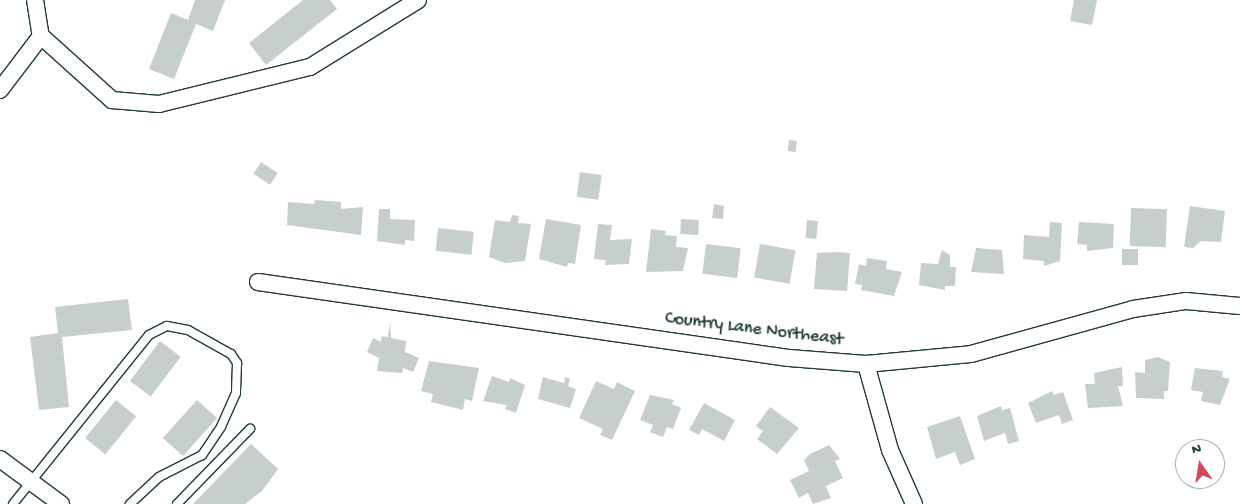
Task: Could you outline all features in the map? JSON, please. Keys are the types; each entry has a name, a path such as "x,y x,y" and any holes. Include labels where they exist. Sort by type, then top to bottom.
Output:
{"street":[{"path":"35,0 41,36 112,100 159,104 310,67 418,0"},
{"path":"0,90 41,36"},
{"name":"Country Lane Northeast","path":"258,282 789,358 866,364 971,354 1142,307 1186,300 1240,306"},
{"path":"866,364 890,450 914,504"},
{"path":"0,459 55,502"}],"lane":[{"path":"13,504 149,335 167,326 188,330 232,354 237,363 236,393 221,428 202,455 159,477 130,504"},
{"path":"178,504 250,429"}],"building":[{"path":"195,0 225,0 213,31 196,24 174,79 149,69 171,13 188,20"},
{"path":"303,0 330,0 337,9 266,65 249,43"},
{"path":"1074,0 1097,0 1092,25 1070,21"},
{"path":"789,140 797,141 796,152 788,151"},
{"path":"261,162 278,173 270,185 253,174"},
{"path":"580,172 602,175 598,200 577,197"},
{"path":"315,200 341,202 341,209 363,207 361,235 287,225 288,202 314,204"},
{"path":"714,204 724,206 723,219 712,218"},
{"path":"1190,206 1225,211 1221,242 1201,241 1193,248 1184,247"},
{"path":"1131,208 1167,209 1166,247 1130,246"},
{"path":"379,209 390,209 390,219 415,220 414,241 405,240 405,245 377,241"},
{"path":"512,215 519,216 518,223 531,224 525,261 505,263 489,257 495,220 510,222"},
{"path":"546,219 581,225 575,264 568,263 567,267 539,259"},
{"path":"681,219 699,220 698,235 680,234"},
{"path":"807,220 818,221 816,239 805,238"},
{"path":"1050,222 1062,223 1060,261 1044,266 1044,261 1023,259 1024,235 1049,237"},
{"path":"1079,222 1114,224 1113,248 1087,251 1087,245 1077,244"},
{"path":"598,224 612,225 610,240 632,239 629,264 605,265 606,260 594,259"},
{"path":"438,228 474,232 471,255 436,251"},
{"path":"651,229 666,231 665,235 677,236 676,247 688,248 683,271 646,272"},
{"path":"706,244 741,248 737,278 702,274"},
{"path":"760,244 795,250 790,284 754,277"},
{"path":"976,248 1002,250 1004,274 971,272"},
{"path":"1122,249 1138,249 1138,265 1122,265"},
{"path":"942,250 950,255 950,267 956,267 955,286 945,286 945,290 919,285 921,263 938,264"},
{"path":"817,253 850,253 847,291 814,289"},
{"path":"867,258 887,261 886,269 902,272 894,296 861,290 862,285 855,284 859,264 866,266"},
{"path":"128,299 132,330 62,337 69,407 39,410 30,337 58,333 55,307"},
{"path":"390,322 391,338 406,341 405,352 419,358 413,372 403,368 402,373 377,371 379,358 367,352 373,338 381,342 382,336 388,337"},
{"path":"160,341 181,357 151,397 130,381"},
{"path":"1158,357 1170,362 1168,391 1164,391 1164,399 1136,398 1135,372 1145,373 1145,360"},
{"path":"429,361 479,368 472,401 465,399 463,410 431,402 433,394 421,391"},
{"path":"1122,367 1123,386 1118,386 1123,406 1088,408 1085,384 1095,384 1094,373"},
{"path":"1195,368 1223,371 1222,377 1230,379 1220,405 1201,401 1203,392 1191,390"},
{"path":"492,376 509,382 510,378 525,385 516,413 505,409 507,405 483,401"},
{"path":"543,377 564,383 565,377 570,379 568,386 576,389 570,408 538,399"},
{"path":"596,381 614,389 617,382 635,391 612,440 600,435 603,429 579,418"},
{"path":"1052,391 1054,395 1063,392 1073,420 1062,424 1059,415 1036,423 1028,403"},
{"path":"650,395 674,400 672,404 681,408 673,429 667,427 663,437 650,432 653,425 640,420"},
{"path":"116,400 136,416 105,454 85,438"},
{"path":"197,400 217,418 183,456 163,438"},
{"path":"704,403 735,420 724,441 702,429 699,435 689,430"},
{"path":"1001,406 1002,410 1010,408 1019,441 1008,444 1005,433 984,441 977,416"},
{"path":"770,407 799,428 777,454 757,439 763,431 756,426"},
{"path":"960,416 975,459 960,465 955,452 936,459 927,427"},
{"path":"251,444 278,469 262,491 245,504 193,504"},
{"path":"829,445 840,459 835,461 843,478 826,486 831,498 813,504 808,493 799,498 790,480 809,471 804,460 810,454"}]}
